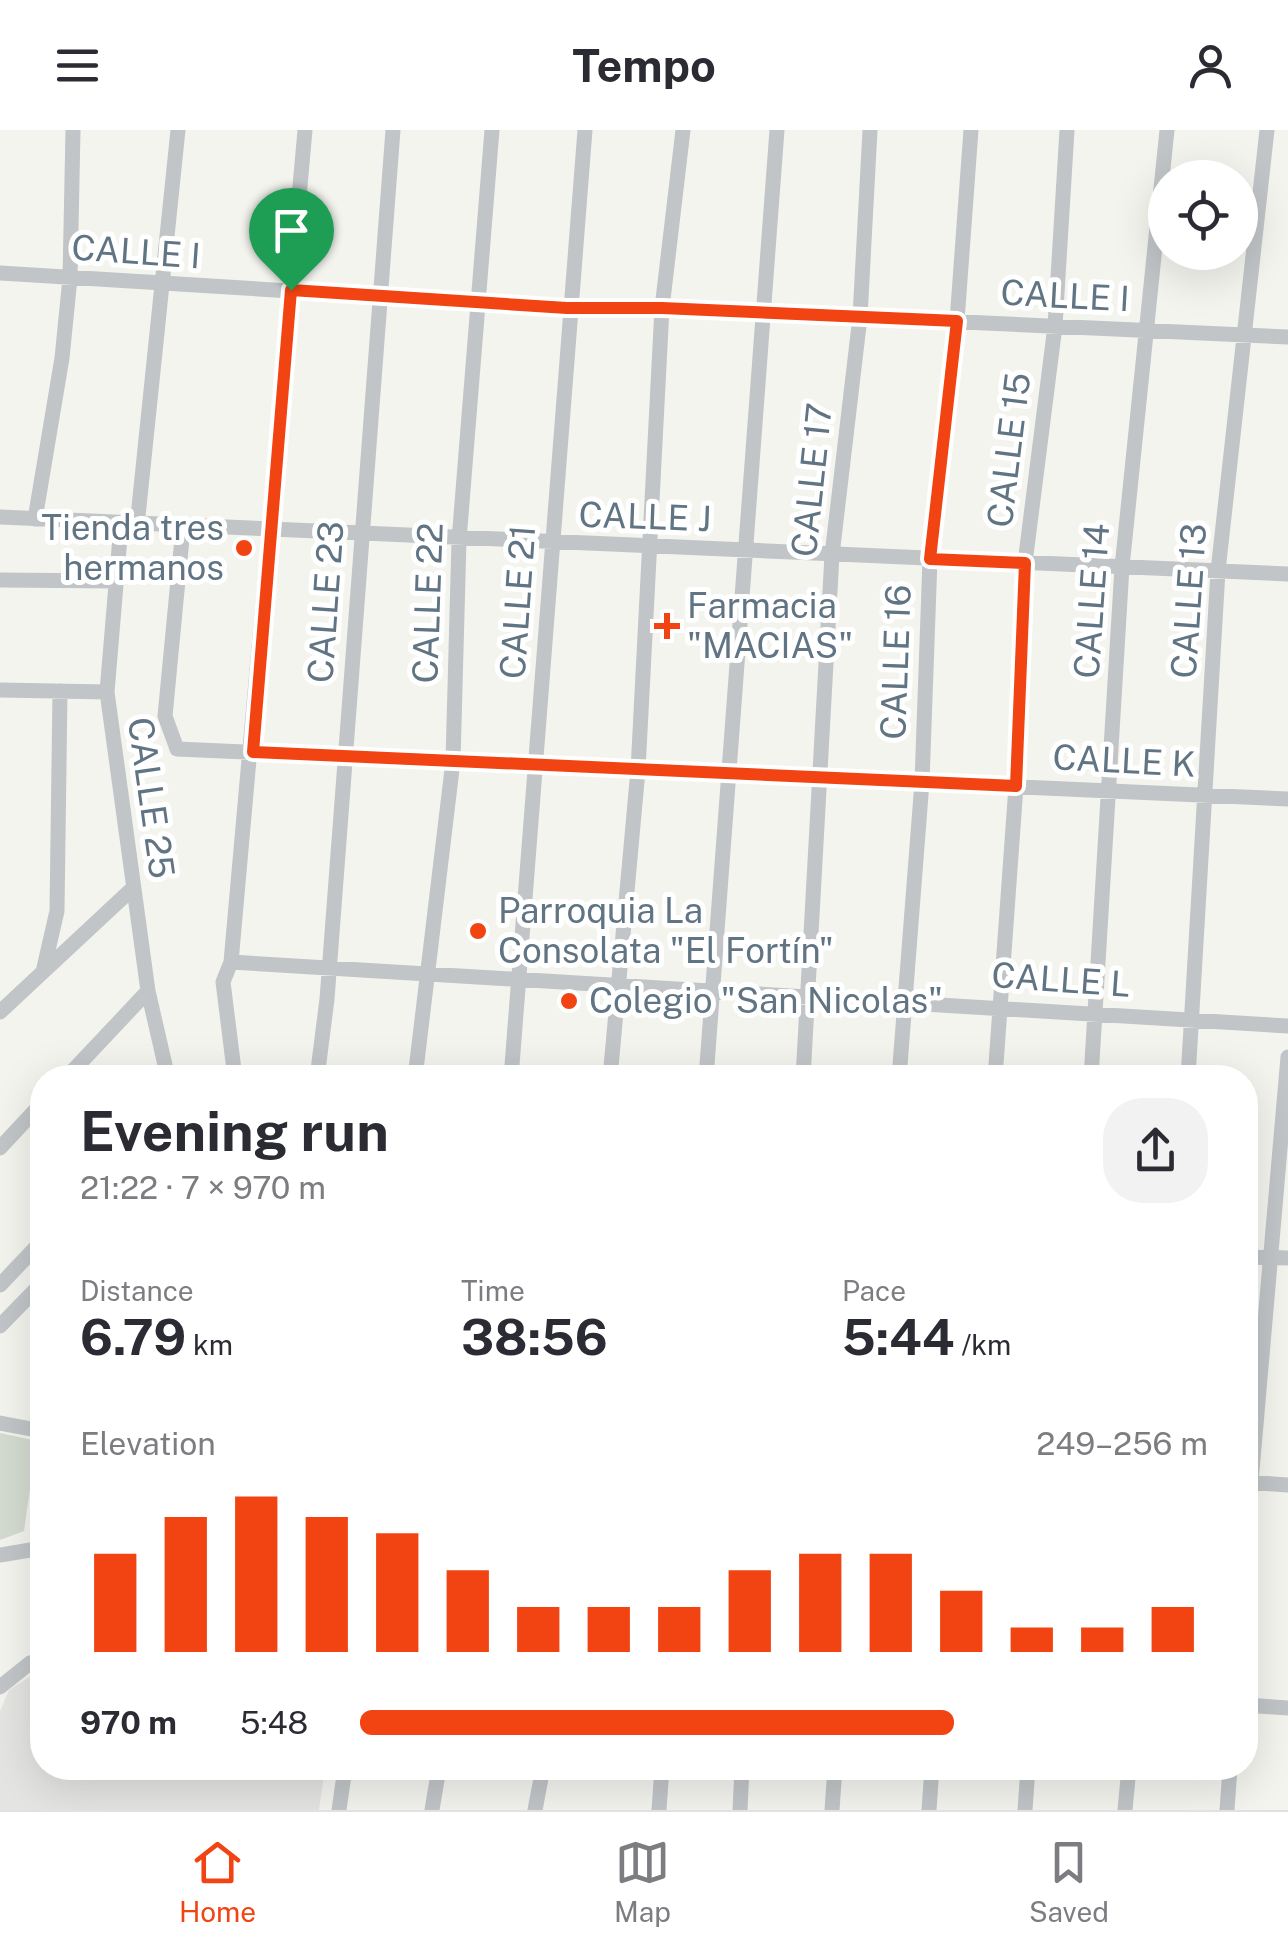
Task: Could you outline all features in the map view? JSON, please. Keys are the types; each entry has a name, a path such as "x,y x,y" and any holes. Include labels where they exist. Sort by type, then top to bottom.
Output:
{"street":[{"path":"35,519 70,278 72,130"},
{"name":"CALLE 25","path":"165,1065 148,991 107,692 116,582 129,526 164,284 178,130"},
{"path":"233,1065 223,982 231,962 253,752 305,130"},
{"name":"CALLE 23","path":"318,1065 393,130"},
{"name":"CALLE 22","path":"417,1065 453,761 459,540 492,130"},
{"name":"CALLE 21","path":"512,1065 538,765 567,308 584,130"},
{"path":"612,1065 622,984 638,770 662,308 684,130"},
{"path":"707,1065 777,130"},
{"name":"CALLE 17","path":"805,1065 832,555 860,317 870,130"},
{"name":"CALLE 16","path":"900,1065 922,782 930,559 957,321 972,130"},
{"name":"CALLE 15","path":"996,1065 1016,786 1025,563 1055,326 1067,130"},
{"name":"CALLE 14","path":"1092,1065 1122,567 1167,130"},
{"name":"CALLE 13","path":"1189,1065 1218,571 1266,130"},
{"name":"CALLE I","path":"0,273 479,299 567,308 765,312 1288,337"},
{"name":"CALLE J","path":"0,517 129,526 1288,574"},
{"name":"CALLE K","path":"183,528 165,716 177,748 1288,799"},
{"path":"0,580 116,582"},
{"path":"0,690 107,692"},
{"path":"43,972 57,912 60,691"},
{"path":"0,1012 134,888"},
{"name":"CALLE L","path":"231,962 905,999 1288,1026"},
{"path":"78,1065 148,991"},
{"path":"1258,1375 1288,1058"},
{"path":"0,1148 30,1115"},
{"path":"0,1285 30,1254"},
{"path":"1258,1258 1288,1258"},
{"path":"0,1326 30,1295"},
{"path":"0,1423 30,1429"},
{"path":"1258,1483 1288,1485"},
{"path":"0,1556 30,1550"},
{"path":"0,1687 30,1663"},
{"path":"1258,1706 1288,1708"},
{"path":"339,1810 343,1780"},
{"path":"432,1810 437,1780"},
{"path":"535,1810 541,1780"},
{"path":"660,1810 661,1780"},
{"path":"740,1810 741,1780"},
{"path":"832,1810 834,1780"},
{"path":"929,1810 931,1780"},
{"path":"1025,1810 1027,1780"},
{"path":"1125,1810 1127,1780"},
{"path":"1227,1810 1229,1780"}],"shaded area":[{"path":"0,1433 30,1439 30,1489 24,1531 0,1540"},
{"path":"30,1677 30,1780 323,1780 319,1810 0,1810 0,1711 9,1690"}],"place":[{"name":"Tienda tres hermanos","path":"244,548"},
{"name":"Farmacia \"MACIAS\"","path":"667,626"},
{"name":"Parroquia La Consolata \"El Fortín\"","path":"478,931"},
{"name":"Colegio \"San Nicolas\"","path":"569,1001"}],"route":[{"path":"291,290 479,299 567,308 662,308 957,321 930,559 1025,563 1016,786 253,752 291,290"}]}
